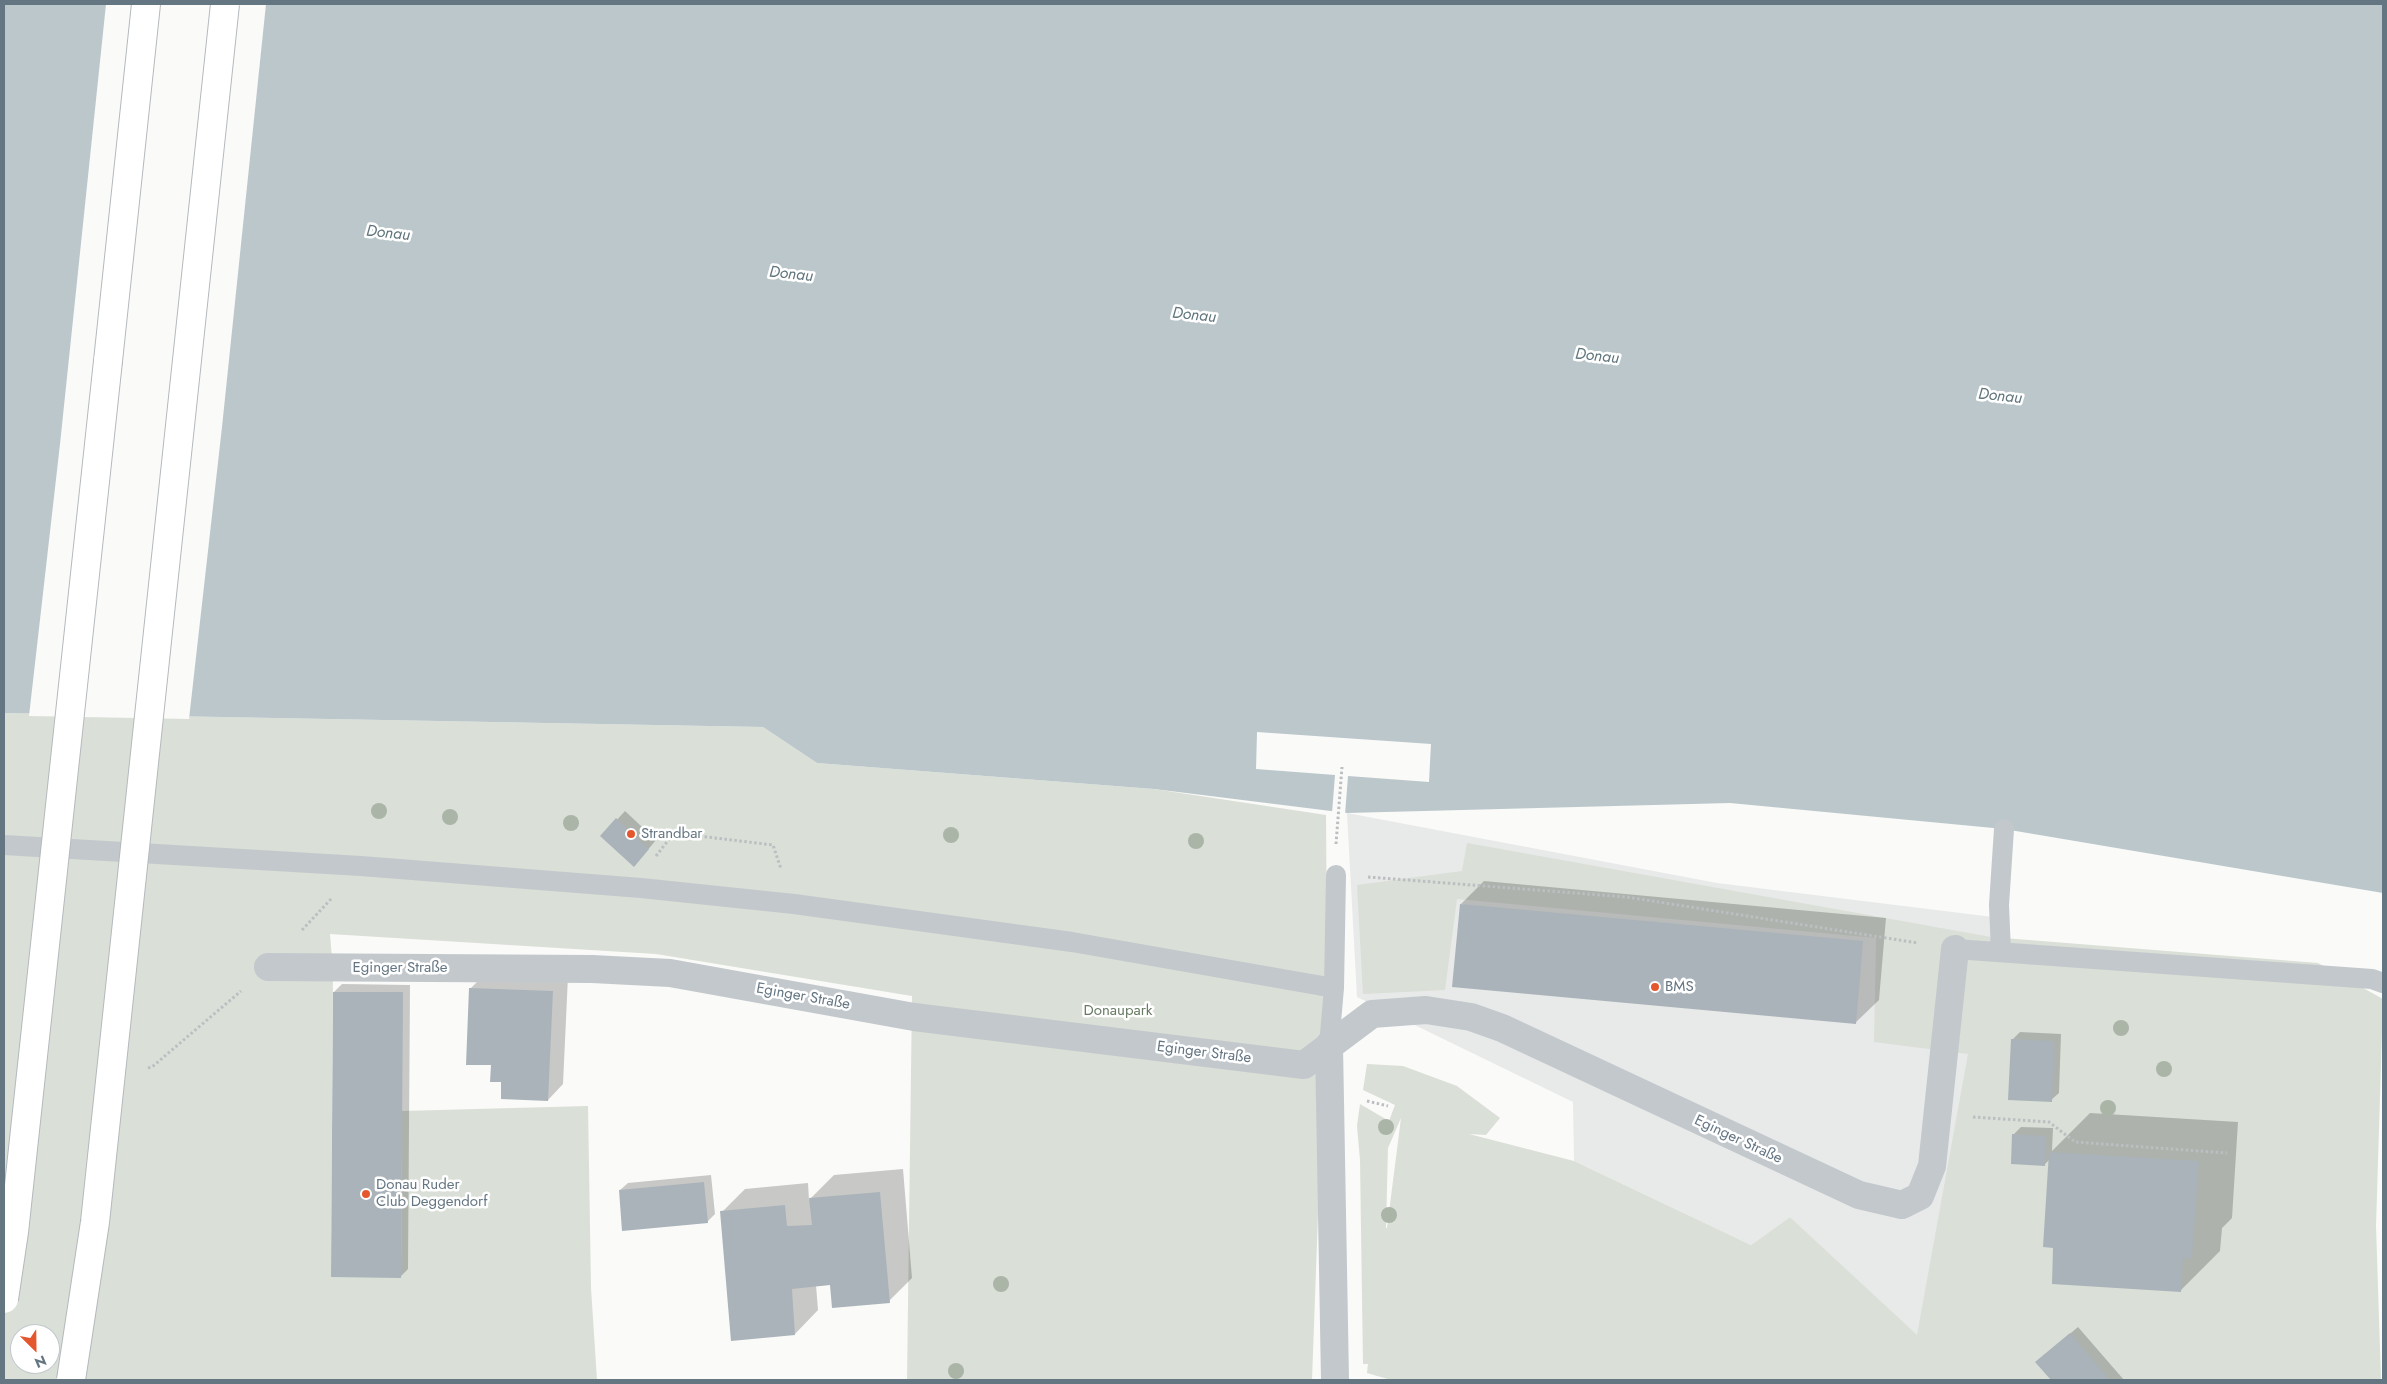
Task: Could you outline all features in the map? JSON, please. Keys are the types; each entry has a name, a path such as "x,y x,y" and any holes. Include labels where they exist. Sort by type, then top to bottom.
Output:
{"highway":[{"path":"4,1298 16,1212 146,4"},
{"path":"72,1380 95,1222 225,4"}],"street":[{"name":"Eginger Straße","path":"268,967 592,969 670,973 914,1017 1304,1065 1372,1014 1426,1010 1471,1017 1502,1028 1859,1195 1902,1205 1920,1196 1932,1166 1955,950"},
{"path":"1329,1045 1335,1380"}],"lane":[{"path":"2001,952 1999,905 2004,830"},
{"path":"4,845 361,866 641,888 794,904 1072,942 1334,988"},
{"path":"1329,1045 1334,988 1336,875"},
{"path":"1955,950 2372,979 2383,983"}],"path":[{"path":"1336,875 1342,767"},
{"path":"641,888 658,851 674,833 773,845 794,904"},
{"path":"142,1069 152,1068 268,967 361,866"},
{"path":"1382,879 1627,898 1955,950"},
{"path":"1938,1115 2049,1122 2075,1142 2227,1153"}],"shaded area":[{"path":"1347,813 1717,883 1993,917 1970,1161 1917,1336 1790,1217 1751,1245 1574,1161 1573,1102 1357,997"}],"green space":[{"name":"Donaupark","path":"4,713 763,727 817,763 1154,789 1326,815 1327,967 1312,1380 907,1380 912,996 656,954 330,934 333,970 331,1277 401,1277 402,1111 588,1106 591,1288 597,1380 4,1380"},
{"path":"1467,843 1991,937 2318,963 2383,999 2376,1226 2381,1380 1391,1380 1367,1373 1368,1364 1363,1364 1360,1160 1357,1126 1360,1104 1389,1121 1395,1105 1363,1090 1367,1064 1403,1066 1457,1086 1500,1118 1486,1135 1469,1134 1574,1161 1751,1245 1790,1217 1917,1335 1968,1054 1874,1042 1876,938 1457,899 1445,990 1363,994 1357,885 1462,871","holes":["1401,1118 1387,1228 1388,1148"]}],"water":[{"name":"Donau","path":"4,4 2383,4 2383,893 2004,829 1730,803 1347,813 1154,789 817,763 763,727 4,713"}],"pier":[{"path":"106,4 266,4 222,427 189,719 29,716 60,444"},
{"path":"1257,732 1431,744 1429,782 1348,776 1345,815 1332,813 1335,775 1256,769"}],"building":[{"path":"616,818 649,849 634,867 600,836"},
{"path":"1460,904 1863,941 1856,1024 1452,987"},
{"path":"469,988 553,991 548,1101 501,1099 501,1082 490,1082 491,1065 466,1065"},
{"name":"Donau Ruder Club Deggendorf","path":"333,992 403,992 401,1278 331,1277"},
{"path":"2011,1039 2054,1041 2052,1102 2008,1100"},
{"path":"2012,1134 2046,1136 2045,1166 2011,1164"},
{"path":"2049,1152 2199,1161 2192,1259 2183,1258 2181,1292 2052,1284 2053,1248 2043,1247"},
{"path":"704,1182 708,1223 622,1231 619,1190"},
{"path":"880,1192 890,1303 832,1308 830,1285 792,1289 795,1335 731,1341 720,1211 785,1205 787,1226 812,1225 809,1198"},
{"path":"2070,1333 2110,1380 2051,1380 2035,1362"}],"place":[{"name":"Strandbar","path":"631,834"},
{"name":"BMS","path":"1655,987"},
{"name":"Donau Ruder Club Deggendorf","path":"366,1194"}]}
